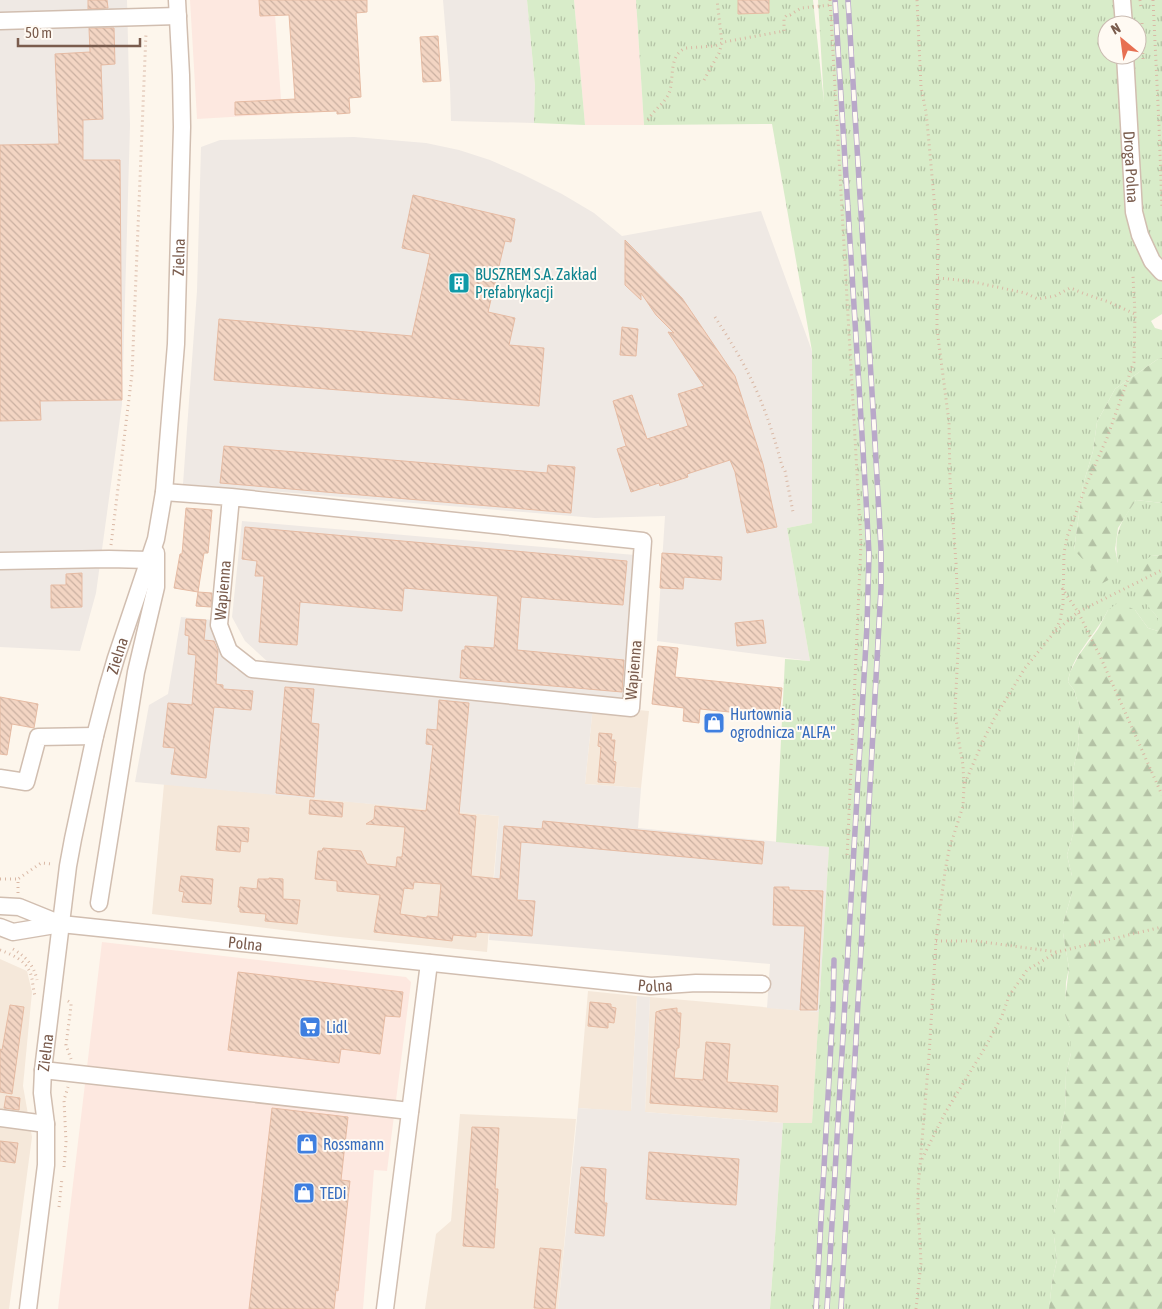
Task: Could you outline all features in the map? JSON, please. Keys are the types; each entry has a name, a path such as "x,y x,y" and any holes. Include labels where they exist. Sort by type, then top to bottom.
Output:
{"street":[{"path":"1122,0 1123,15"},
{"path":"0,21 146,17 178,8"},
{"name":"Zielna","path":"28,1309 46,1165 46,1124 42,1093 42,1070 68,866 95,736 116,658 156,539 164,492 176,344 182,127 178,8"},
{"name":"Droga Polna","path":"1126,65 1134,212 1140,235 1152,261 1162,272"},
{"name":"Wapienna","path":"164,492 231,496 643,541 631,708 252,669 229,651 219,625 231,496"},
{"path":"99,903 136,672 156,587 156,539"},
{"path":"0,561 149,560"},
{"path":"0,778 26,782 38,737 95,736"},
{"name":"Polna","path":"0,906 19,907 61,924"},
{"name":"Polna","path":"6,929 61,924 650,986 696,983 762,984"},
{"path":"385,1309 429,963"},
{"path":"42,1070 410,1112"},
{"path":"0,1118 46,1124"}],"path":[{"path":"704,80 722,43 717,0"},
{"path":"830,0 861,544 848,858"},
{"path":"916,0 921,87 926,112 938,242 937,329 949,422 950,481 959,632 956,710 964,786 963,806 949,850 945,871 936,941 918,1190 921,1263 916,1309"},
{"path":"1153,0 1162,209"},
{"path":"648,120 667,97 670,90 674,59 678,52 686,48 715,46 784,31 784,18 787,15 801,8 830,5"},
{"path":"109,559 132,374 146,17"},
{"path":"964,786 994,719 1025,668 1060,622 1063,604 1064,553 1067,537 1087,483 1108,438 1134,362 1135,314 1133,276"},
{"path":"938,278 969,281 1025,293 1038,299 1055,296 1070,288 1115,304 1135,314"},
{"path":"715,317 737,352 755,387 785,471 794,512"},
{"path":"1052,634 1078,612 1162,570"},
{"path":"1062,588 1078,612 1100,656 1162,794"},
{"path":"0,879 18,879 41,862 68,866"},
{"path":"18,879 19,907"},
{"path":"920,1162 945,1113 986,1046 1002,1016 1009,996 1027,970 1056,952 1162,927"},
{"path":"6,929 8,946 25,957 34,970 38,986 37,1000"},
{"path":"936,941 976,941 1056,952"}],"shaded area":[{"path":"0,0 127,0 130,125 122,404 96,593 80,651 0,647"},
{"path":"190,0 274,0 282,114 197,119"},
{"path":"443,0 527,0 535,86 534,123 451,121"},
{"path":"574,0 636,0 644,125 585,125"},
{"path":"354,137 426,143 459,150 490,160 562,194 594,213 622,236 761,211 812,351 812,523 787,528 810,661 657,641 665,516 595,518 183,484 197,291 201,147 220,140"},
{"path":"242,521 635,555 625,702 269,663 245,641 232,617"},
{"path":"181,617 214,620 236,670 593,706 585,784 641,788 638,828 829,847 819,1012 767,1008 770,964 489,940 499,816 135,782 149,705 168,694"},
{"path":"593,706 649,711 641,788 585,784"},
{"path":"164,784 499,816 487,952 330,936 152,914"},
{"path":"102,942 406,977 411,982 387,1171 374,1170 363,1309 58,1309"},
{"path":"0,959 27,971 32,992 23,1086 32,1137 9,1309 0,1309"},
{"path":"588,991 637,996 631,1112 578,1108"},
{"path":"637,996 650,997 645,1112 783,1123 770,1309 558,1309 578,1108 631,1111"},
{"path":"650,997 819,1012 812,1124 645,1112"},
{"path":"460,1114 576,1119 558,1309 425,1309 436,1234 451,1221"}],"green space":[{"path":"527,0 574,0 585,125 534,123 535,86"},
{"path":"636,0 813,0 824,102 818,0 1162,0 1162,314 1151,321 1155,328 1162,330 1162,358 1115,389 1097,422 1093,451 1083,485 1074,550 1118,563 1116,544 1119,529 1136,500 1162,503 1162,555 1151,556 1150,608 1158,618 1158,631 1148,628 1135,610 1108,610 1074,662 1068,682 1074,690 1080,709 1079,742 1073,771 1073,834 1067,855 1072,876 1072,893 1063,924 1069,968 1066,982 1065,1015 1071,1030 1071,1053 1066,1074 1065,1111 1060,1134 1060,1183 1054,1213 1054,1237 1057,1260 1049,1309 770,1309 783,1123 812,1123 829,847 776,842 785,659 810,661 787,528 812,523 812,351 772,124 644,125"},
{"path":"1162,358 1162,503 1136,500 1118,528 1115,549 1118,563 1112,578 1101,584 1088,580 1091,568 1074,550 1083,485 1093,451 1097,422 1115,389"},
{"path":"1162,555 1162,1309 1049,1309 1057,1260 1054,1237 1054,1213 1060,1183 1060,1134 1065,1111 1066,1074 1071,1053 1071,1031 1065,1015 1069,968 1063,924 1072,893 1072,876 1067,855 1073,834 1073,771 1079,742 1080,709 1074,690 1068,682 1070,672 1079,655 1098,629 1108,610 1119,602 1135,610 1148,628 1158,631 1158,618 1136,592 1140,564 1151,556"}],"building":[{"path":"88,0 107,0 108,8 88,9"},
{"path":"259,0 367,0 367,12 356,13 361,97 349,98 350,113 337,114 337,111 235,115 235,102 295,99 289,15 260,16"},
{"path":"738,0 769,0 769,13 738,14"},
{"path":"89,28 114,28 115,64 101,65 103,119 83,120 83,160 120,160 122,400 40,401 41,420 0,421 0,145 59,144 55,54 90,52"},
{"path":"438,36 441,81 423,82 420,37"},
{"name":"BUSZREM S.A. Zakład Prefabrykacji","path":"413,195 515,219 511,242 505,241 488,312 515,318 509,345 544,348 539,406 214,380 219,319 412,336 430,254 402,248"},
{"path":"625,240 682,298 735,376 763,464 777,527 747,533 735,472 730,460 687,474 688,477 660,486 659,483 631,492 617,449 626,446 613,401 632,395 647,439 688,426 678,394 704,386 668,332 674,333 656,315 641,293 641,300 625,285"},
{"path":"622,327 638,329 636,356 620,355"},
{"path":"224,446 547,473 548,465 575,467 571,513 220,483"},
{"path":"186,508 212,510 208,553 204,553 198,592 174,588 180,554 182,554"},
{"path":"245,527 627,561 623,605 522,597 517,650 624,660 622,692 460,678 462,650 465,650 465,646 494,648 498,596 404,588 402,611 300,602 297,645 259,642 264,576 255,576 257,561 242,559"},
{"path":"662,553 722,557 721,580 684,577 683,589 660,588"},
{"path":"82,573 82,607 51,608 51,585 66,585 66,574"},
{"path":"198,592 212,593 211,607 196,606"},
{"path":"186,619 206,620 204,640 214,641 218,651 216,684 223,685 223,689 253,691 251,710 214,707 206,778 171,774 175,748 163,747 168,703 192,705 196,655 188,654 189,636 185,635"},
{"path":"763,620 766,643 737,646 735,623"},
{"path":"658,646 678,648 675,677 782,688 779,717 700,709 699,723 683,721 684,708 652,704"},
{"path":"285,687 314,689 311,723 319,724 314,797 276,793"},
{"path":"0,697 38,704 34,728 12,724 7,755 0,754"},
{"path":"439,700 469,703 459,814 476,816 471,876 500,879 504,826 542,829 543,821 764,842 762,864 521,842 517,900 535,901 532,936 476,932 476,937 453,935 452,941 374,932 380,895 337,891 337,881 315,879 318,851 322,851 323,848 361,851 367,864 396,867 397,857 402,857 405,827 366,824 374,819 375,806 426,811 433,745 426,744 427,729 437,730","holes":["414,882 441,884 438,917 427,916 427,918 400,914 404,888 413,889"]},
{"path":"599,733 612,734 611,740 615,740 613,761 616,762 614,783 598,782 601,747 598,746"},
{"path":"310,800 343,803 342,817 309,814"},
{"path":"218,826 249,828 248,842 241,841 240,852 216,850"},
{"path":"181,876 213,879 211,904 182,902 184,892 179,891"},
{"path":"258,879 283,879 283,899 300,900 297,924 265,921 266,914 240,912 238,907 240,887 257,889"},
{"path":"774,887 789,887 789,890 823,891 817,1010 800,1010 805,926 773,925"},
{"name":"Lidl","path":"238,972 403,992 400,1017 385,1016 380,1054 341,1049 339,1063 228,1050"},
{"path":"590,1002 611,1004 611,1007 616,1008 614,1023 608,1022 608,1028 588,1026"},
{"path":"10,1005 24,1007 12,1094 0,1092 0,1049 2,1050"},
{"path":"677,1008 677,1013 681,1013 679,1048 677,1048 674,1078 703,1080 706,1042 730,1044 727,1082 778,1086 777,1112 650,1103 656,1012"},
{"path":"6,1096 20,1098 19,1110 4,1108"},
{"path":"272,1108 348,1117 341,1180 350,1181 338,1291 336,1290 334,1309 249,1309"},
{"path":"472,1127 499,1128 495,1189 498,1189 494,1248 463,1246"},
{"path":"0,1141 18,1143 15,1163 0,1161"},
{"path":"649,1152 739,1159 736,1205 646,1199"},
{"path":"581,1167 606,1169 604,1203 607,1203 604,1236 575,1233"},
{"path":"540,1248 561,1250 555,1309 534,1308"}],"railway":[{"path":"827,1309 867,626 869,554 835,0"},
{"path":"841,1309 881,588 881,549 848,0"},
{"path":"816,1309 834,960"}],"place":[{"name":"BUSZREM S.A. Zakład Prefabrykacji","path":"459,283"},
{"name":"Hurtownia ogrodnicza \"ALFA\"","path":"714,723"},
{"name":"Lidl","path":"310,1027"},
{"name":"Rossmann","path":"307,1144"},
{"name":"TEDi","path":"304,1193"}]}
